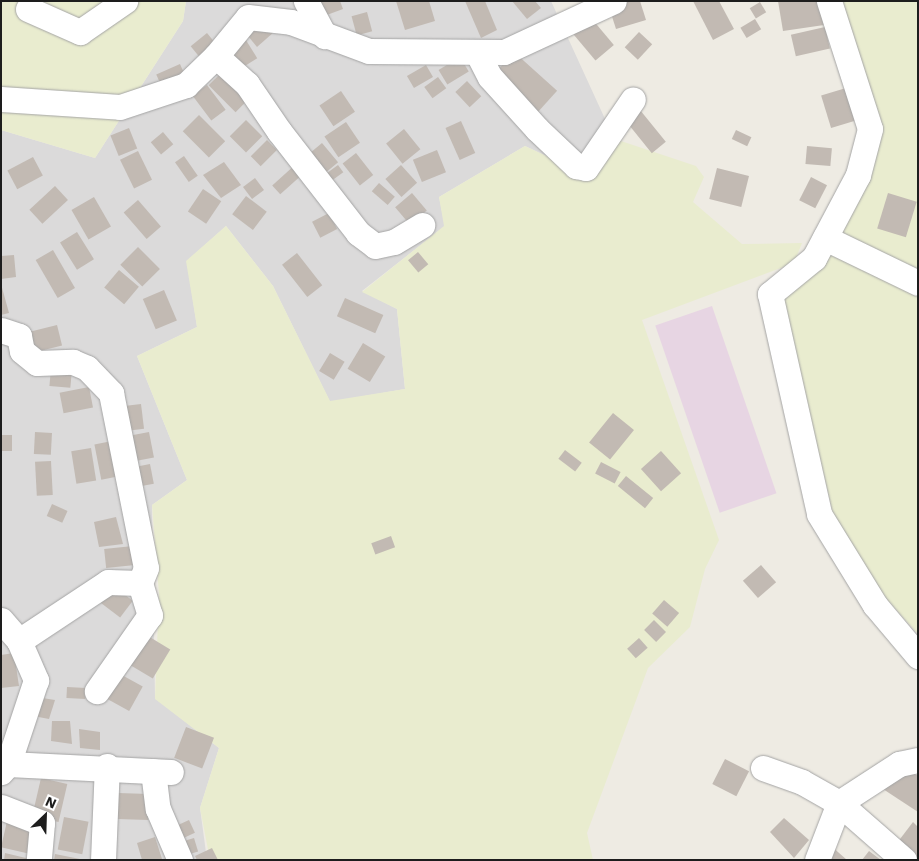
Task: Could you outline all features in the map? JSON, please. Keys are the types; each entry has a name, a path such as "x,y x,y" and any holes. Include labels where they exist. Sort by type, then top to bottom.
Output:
{"street":[{"path":"28,9 80,32 125,1"},
{"path":"306,1 325,36"},
{"path":"1,100 120,107 186,85 216,56 248,17 290,22 369,51 504,52 614,1"},
{"path":"829,1 870,129 858,175 814,258 770,294 819,514 875,605 918,656"},
{"path":"477,52 490,77 576,166 586,168 633,99"},
{"path":"216,56 247,84 278,131 358,233 375,246 394,242 422,225"},
{"path":"825,238 918,283"},
{"path":"1,330 19,336 22,352 37,363 74,362 87,368 111,393 146,568 140,583 150,615 97,691"},
{"path":"19,641 108,582 140,583"},
{"path":"1,620 19,641 36,680 5,768 108,766 162,771 158,809 180,860"},
{"path":"818,860 839,803 899,764 918,760"},
{"path":"103,860 108,766"},
{"path":"763,768 802,782 839,803 904,860"},
{"path":"1,806 42,823 39,860"}],"shaded area":[{"path":"186,1 551,1 611,132 591,177 525,146 439,197 445,226 362,291 397,309 405,389 330,402 273,286 226,226 187,261 197,327 137,356 187,480 152,505 155,698 219,748 200,808 207,860 1,860 1,130 95,158 183,21"},
{"path":"712,306 776,493 720,513 655,326"}],"green space":[{"path":"1,1 186,1 183,21 95,158 1,130"},
{"path":"840,1 918,1 918,634 881,593 834,518 782,297 865,179"},
{"path":"618,140 696,166 704,177 693,202 742,244 802,243 794,263 642,320 719,540 705,569 690,627 648,668 587,833 593,860 210,860 200,808 219,748 155,699 159,594 152,505 187,480 137,356 197,327 186,261 226,226 273,286 330,401 405,389 397,309 362,292 444,226 439,197 525,146 591,177"}],"building":[{"path":"309,1 340,1 343,9 316,19"},
{"path":"396,1 429,1 435,21 405,30"},
{"path":"465,1 485,1 497,30 481,38"},
{"path":"512,1 535,1 541,8 527,19"},
{"path":"630,1 640,1 646,20 616,29 609,7"},
{"path":"693,1 719,1 734,29 713,40"},
{"path":"778,1 820,1 824,25 783,31"},
{"path":"760,2 766,12 756,18 750,8"},
{"path":"367,12 372,31 357,35 352,16"},
{"path":"592,19 614,45 595,60 574,34"},
{"path":"755,19 761,29 747,38 740,28"},
{"path":"253,22 274,32 257,47 243,30"},
{"path":"825,27 830,48 796,56 791,35"},
{"path":"639,32 652,44 638,60 625,47"},
{"path":"207,33 220,49 204,63 191,46"},
{"path":"244,37 257,58 234,73 221,51"},
{"path":"514,52 557,91 538,112 495,74"},
{"path":"460,57 469,72 447,84 439,70"},
{"path":"180,64 185,75 161,86 156,75"},
{"path":"426,65 433,77 414,88 407,76"},
{"path":"220,74 247,101 236,112 209,85"},
{"path":"438,77 446,88 432,98 424,87"},
{"path":"467,81 481,96 470,107 455,92"},
{"path":"207,85 226,110 211,121 193,96"},
{"path":"846,88 856,121 831,128 821,96"},
{"path":"341,91 355,112 333,126 319,106"},
{"path":"640,110 666,142 652,153 626,121"},
{"path":"199,115 225,141 209,157 183,131"},
{"path":"246,120 262,136 246,153 230,136"},
{"path":"461,121 475,153 460,160 445,128"},
{"path":"346,122 360,143 338,157 324,137"},
{"path":"129,128 137,148 119,156 110,135"},
{"path":"404,129 420,149 402,164 386,143"},
{"path":"736,130 751,137 747,146 732,139"},
{"path":"163,132 173,144 161,155 151,142"},
{"path":"267,140 277,150 261,166 251,156"},
{"path":"322,143 338,162 320,177 304,158"},
{"path":"807,146 832,148 830,166 805,164"},
{"path":"437,150 446,172 422,182 413,160"},
{"path":"138,151 152,180 134,189 120,160"},
{"path":"356,153 373,175 360,186 343,163"},
{"path":"184,156 198,176 189,182 175,162"},
{"path":"33,157 43,176 17,189 7,171"},
{"path":"224,162 241,185 221,198 203,175"},
{"path":"296,164 304,173 280,194 272,185"},
{"path":"338,165 343,172 327,184 322,177"},
{"path":"401,165 417,183 401,197 385,179"},
{"path":"717,168 749,176 741,207 709,199"},
{"path":"811,177 827,185 815,208 799,200"},
{"path":"255,178 264,190 252,199 243,187"},
{"path":"379,183 395,197 388,205 372,191"},
{"path":"55,186 68,200 42,224 29,210"},
{"path":"203,189 221,201 206,224 188,211"},
{"path":"412,193 427,211 410,225 395,207"},
{"path":"888,193 917,202 906,237 877,228"},
{"path":"246,196 267,212 253,230 232,214"},
{"path":"94,197 111,226 88,239 71,210"},
{"path":"138,200 161,226 147,239 124,212"},
{"path":"329,213 337,229 320,238 312,222"},
{"path":"77,232 94,259 77,270 60,243"},
{"path":"138,247 160,269 142,287 120,265"},
{"path":"53,250 75,288 58,298 36,260"},
{"path":"418,252 428,264 418,273 408,260"},
{"path":"297,253 322,285 307,297 282,265"},
{"path":"14,255 16,277 1,279 1,256"},
{"path":"119,270 139,287 124,304 104,288"},
{"path":"1,284 9,313 1,315"},
{"path":"164,290 177,320 156,329 143,299"},
{"path":"345,298 383,315 375,333 337,316"},
{"path":"57,325 62,345 34,352 29,332"},
{"path":"363,343 385,356 370,382 348,369"},
{"path":"330,353 345,362 334,380 319,371"},
{"path":"51,368 72,370 70,388 49,386"},
{"path":"89,387 93,408 64,413 60,393"},
{"path":"141,404 144,429 121,432 118,407"},
{"path":"613,413 634,430 610,460 589,443"},
{"path":"35,432 52,433 51,455 34,454"},
{"path":"149,432 154,458 130,462 125,437"},
{"path":"1,435 12,435 12,451 1,451"},
{"path":"117,440 124,475 101,480 94,444"},
{"path":"91,448 96,481 76,484 71,451"},
{"path":"565,450 582,463 575,471 558,459"},
{"path":"661,451 681,473 661,491 641,469"},
{"path":"51,461 53,495 37,496 35,462"},
{"path":"601,462 621,472 615,484 595,474"},
{"path":"150,464 154,484 136,487 132,467"},
{"path":"626,476 653,498 645,508 618,486"},
{"path":"52,504 68,511 62,523 47,516"},
{"path":"116,517 123,544 99,547 94,522"},
{"path":"391,536 395,547 375,554 371,543"},
{"path":"133,546 135,565 106,568 104,549"},
{"path":"761,565 776,582 758,598 743,581"},
{"path":"108,582 133,601 120,617 95,599"},
{"path":"664,600 679,613 667,627 652,614"},
{"path":"654,620 666,632 656,642 644,630"},
{"path":"148,636 170,649 153,679 130,665"},
{"path":"639,638 648,648 636,658 627,649"},
{"path":"14,653 19,686 1,688 1,655"},
{"path":"120,674 143,687 129,711 106,698"},
{"path":"67,687 86,688 85,699 66,698"},
{"path":"36,697 55,700 49,719 28,715"},
{"path":"52,721 70,721 72,744 51,741"},
{"path":"186,727 214,738 202,769 174,758"},
{"path":"79,729 100,732 100,750 80,748"},
{"path":"725,759 749,771 736,796 712,784"},
{"path":"899,764 918,776 918,812 883,789"},
{"path":"41,778 67,784 59,822 32,816"},
{"path":"118,793 149,794 148,820 117,819"},
{"path":"8,817 35,823 28,854 1,847"},
{"path":"64,817 89,822 82,854 58,849"},
{"path":"784,818 809,840 794,858 770,832"},
{"path":"189,820 195,833 181,839 175,826"},
{"path":"913,822 918,827 918,860 914,860 897,843"},
{"path":"155,837 162,859 142,860 137,843"},
{"path":"194,838 198,851 186,855 182,842"},
{"path":"830,845 847,860 820,860"},
{"path":"212,848 218,860 197,860 195,856"},
{"path":"869,851 881,860 862,860"},
{"path":"5,853 30,859 30,860 4,860"},
{"path":"55,854 80,859 80,860 54,860"}]}
